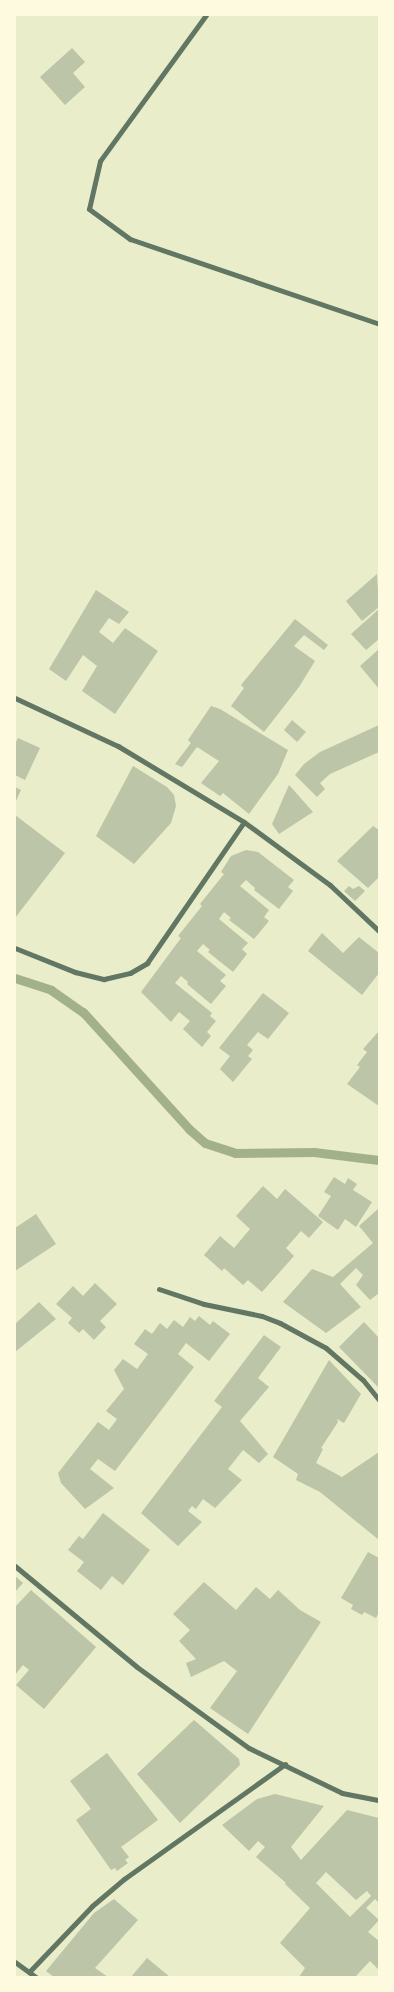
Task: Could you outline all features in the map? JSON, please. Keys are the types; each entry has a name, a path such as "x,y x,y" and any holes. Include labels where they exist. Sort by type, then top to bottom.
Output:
{"street":[{"path":"206,15 100,161 89,210 130,240 379,324"},
{"path":"15,698 118,746 244,822 330,885 379,931"},
{"path":"15,948 75,972 104,979 130,973 147,962 244,822"},
{"path":"159,1289 204,1304 262,1316 280,1323 326,1348 363,1380 379,1400"},
{"path":"15,1566 137,1667 249,1748 342,1793 379,1800"},
{"path":"29,1972 92,1906 124,1879 285,1764"},
{"path":"15,1962 36,1977"}],"building":[{"path":"72,48 85,62 73,73 85,87 65,105 40,77"},
{"path":"377,574 379,607 362,621 346,601"},
{"path":"96,590 129,612 119,624 109,618 99,632 113,643 125,628 158,651 115,714 82,691 97,666 83,655 66,681 49,669"},
{"path":"379,609 379,639 366,650 351,634"},
{"path":"295,619 328,645 324,650 304,635 294,646 315,661 299,687 264,732 231,706 244,688 241,685"},
{"path":"379,649 379,689 360,666"},
{"path":"211,706 220,709 288,750 278,774 249,814 223,793 220,796 201,783 219,761 197,747 182,767 175,764 191,743 188,740"},
{"path":"292,720 306,732 297,742 284,730"},
{"path":"379,725 379,752 330,774 320,783 325,789 317,797 295,775 304,764 320,752"},
{"path":"18,738 40,748 25,780 15,775 15,744"},
{"path":"133,766 167,787 174,795 176,806 171,823 134,864 96,836"},
{"path":"289,785 313,812 279,834 272,824"},
{"path":"15,787 21,790 15,803"},
{"path":"15,815 65,853 15,918"},
{"path":"373,826 379,830 379,877 368,888 337,861"},
{"path":"246,850 258,852 294,880 288,887 293,891 279,909 254,890 255,888 246,880 240,886 269,910 264,917 269,921 254,939 229,920 231,918 224,912 219,919 248,943 242,949 247,954 233,972 208,952 210,950 203,944 197,951 226,975 220,981 226,986 211,1004 187,984 188,982 181,976 175,983 212,1013 210,1016 216,1021 207,1032 211,1036 202,1047 183,1029 190,1021 179,1012 171,1022 141,992 181,938 178,936 202,906 200,904 224,874 221,872 231,856"},
{"path":"349,886 353,889 359,886 365,891 355,901 344,891"},
{"path":"322,933 343,953 359,937 379,953 379,973 362,995 308,951"},
{"path":"263,993 289,1013 268,1039 258,1032 247,1045 253,1050 248,1056 252,1059 233,1082 220,1069 230,1056 219,1048"},
{"path":"379,1031 379,1106 347,1084 360,1067 357,1065 367,1052 363,1049"},
{"path":"334,1177 345,1184 348,1178 357,1184 353,1190 372,1202 356,1227 345,1219 338,1230 318,1216 331,1196 324,1192"},
{"path":"263,1186 277,1199 285,1189 323,1222 309,1238 301,1231 286,1248 294,1256 262,1292 248,1280 243,1285 224,1268 222,1271 204,1255 220,1236 234,1248 250,1229 236,1216"},
{"path":"379,1208 379,1293 370,1300 356,1285 363,1275 356,1268 340,1284 361,1307 326,1333 283,1302 312,1269 333,1277 373,1243 359,1226"},
{"path":"36,1214 56,1244 15,1271 15,1228"},
{"path":"95,1283 117,1304 100,1321 106,1327 94,1340 83,1329 79,1333 68,1323 72,1318 56,1304 73,1286 83,1296"},
{"path":"39,1302 56,1319 15,1352 15,1324"},
{"path":"199,1316 210,1325 213,1321 230,1334 209,1361 186,1343 178,1354 194,1367 115,1471 98,1459 90,1469 114,1488 85,1509 61,1483 58,1473 98,1422 109,1430 117,1419 106,1411 124,1389 114,1370 123,1359 137,1369 148,1354 134,1344 145,1329 152,1334 160,1323 167,1329 174,1320 183,1327 190,1317 195,1321"},
{"path":"364,1322 379,1338 379,1388 339,1347"},
{"path":"264,1335 281,1347 258,1378 269,1387 240,1421 268,1454 259,1463 243,1450 228,1469 242,1480 215,1508 203,1499 196,1509 192,1506 188,1511 202,1522 178,1546 141,1513 222,1407 214,1401"},
{"path":"329,1360 361,1394 344,1423 337,1419 338,1422 321,1448 323,1449 316,1463 342,1477 379,1452 379,1540 320,1492 296,1480 298,1474 273,1457"},
{"path":"103,1513 150,1550 123,1585 112,1576 101,1590 77,1571 84,1562 68,1550 79,1536 83,1539"},
{"path":"368,1552 379,1558 379,1612 376,1618 364,1612 362,1615 351,1609 353,1605 341,1598"},
{"path":"15,1576 23,1583 15,1592"},
{"path":"204,1582 236,1610 256,1587 270,1599 278,1590 300,1610 321,1622 248,1734 210,1708 237,1671 224,1661 191,1677 186,1663 196,1659 179,1641 190,1630 173,1614"},
{"path":"31,1590 96,1647 44,1709 16,1685 29,1670 23,1665 15,1675 15,1607"},
{"path":"194,1720 239,1759 240,1765 180,1823 137,1774"},
{"path":"107,1753 158,1820 121,1847 129,1857 125,1860 128,1863 117,1871 115,1868 111,1870 76,1820 91,1809 70,1781"},
{"path":"275,1794 324,1806 291,1847 301,1860 347,1810 379,1818 379,1903 375,1899 366,1908 379,1920 368,1932 379,1941 379,1970 370,1961 355,1977 299,1977 305,1968 280,1943 310,1908 286,1883 256,1857 265,1847 258,1841 249,1851 222,1825 257,1799","holes":["326,1872 356,1900 367,1891 371,1896 350,1917 316,1883"]},
{"path":"114,1899 138,1920 95,1968 108,1977 54,1977 46,1971 94,1913"},
{"path":"147,1958 170,1977 131,1977"}],"waterway":[{"path":"15,978 51,990 83,1012 189,1129 205,1143 235,1153 314,1152 379,1160"}]}
